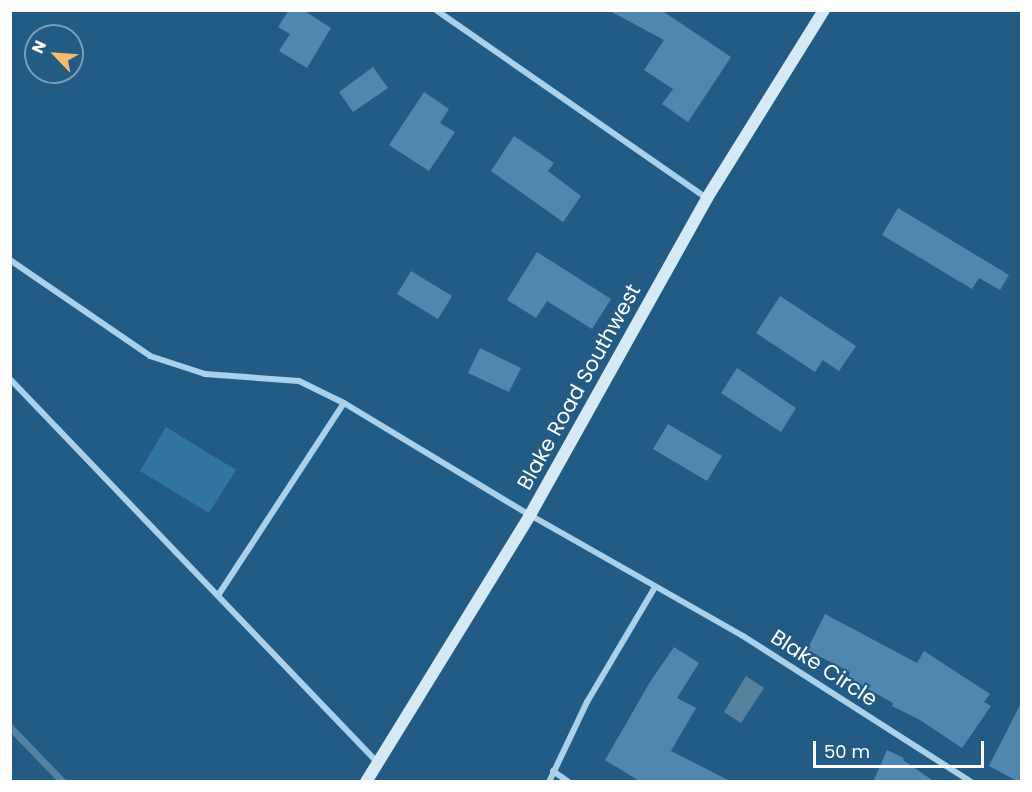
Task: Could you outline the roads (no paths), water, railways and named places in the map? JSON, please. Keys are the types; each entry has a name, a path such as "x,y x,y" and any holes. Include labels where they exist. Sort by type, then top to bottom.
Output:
{"main road":[{"name":"Blake Road Southwest","path":"366,782 530,515 707,198 824,10"}],"street":[{"path":"436,10 707,198"},
{"name":"Blake Circle","path":"10,260 150,356 205,374 299,381 344,403 530,515 743,636 971,782"},
{"path":"10,379 219,594 378,763"},
{"path":"219,594 344,403"},
{"path":"549,782 587,702 655,587"},
{"path":"553,771 569,782"}],"waterway":[{"path":"10,727 63,782"}]}
